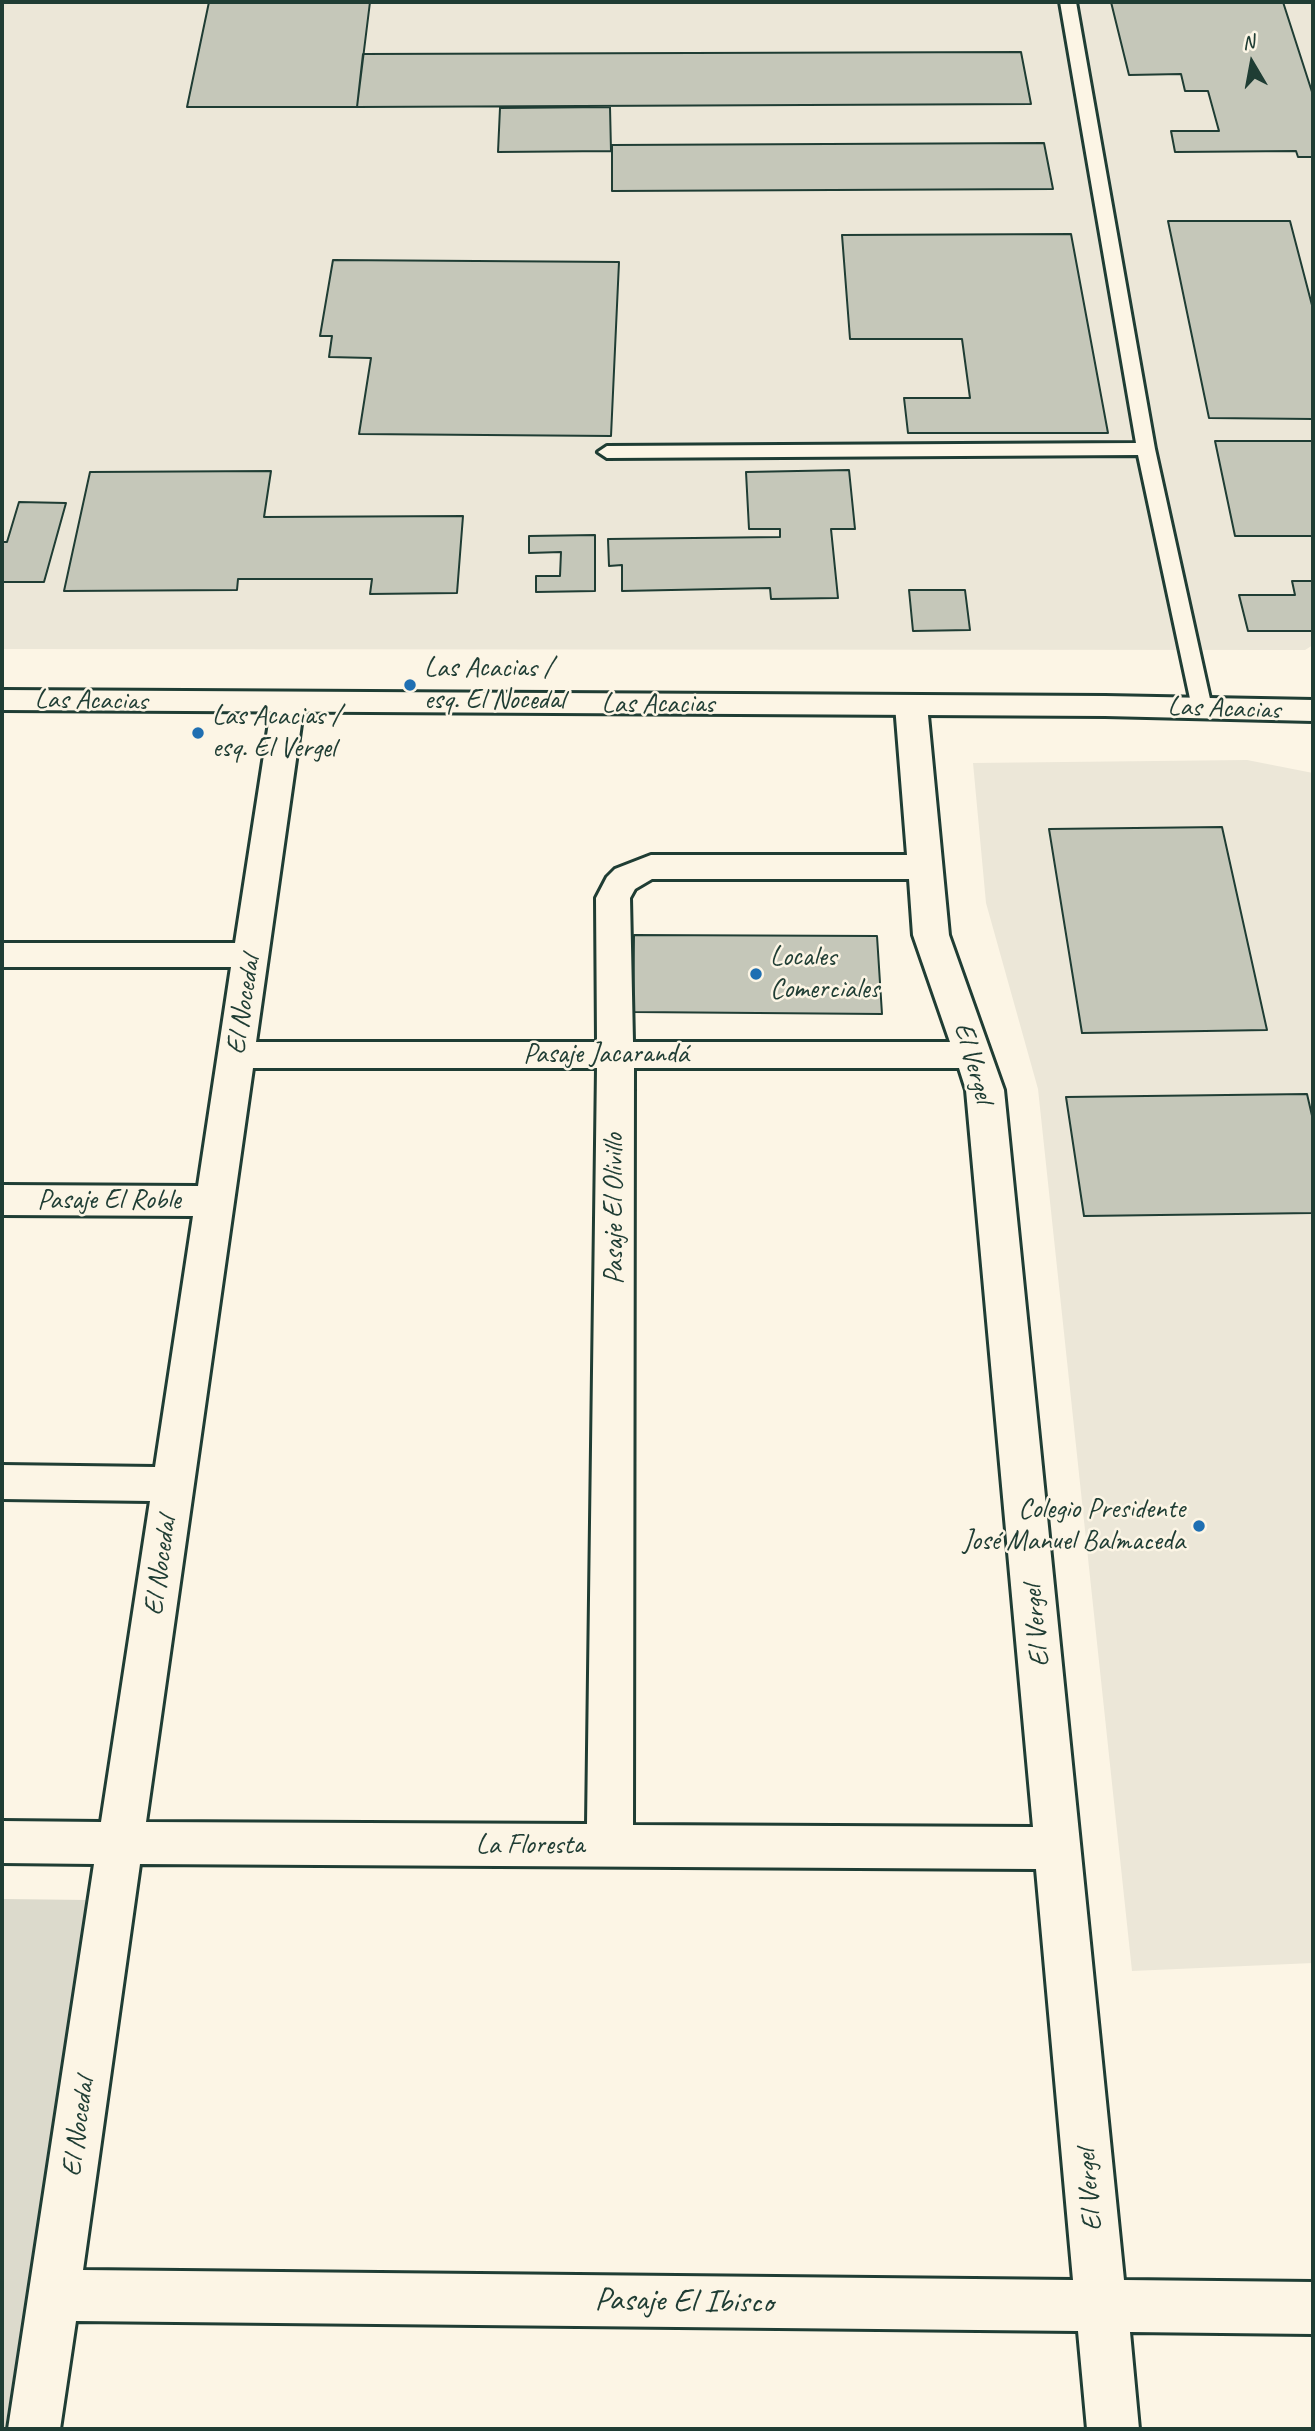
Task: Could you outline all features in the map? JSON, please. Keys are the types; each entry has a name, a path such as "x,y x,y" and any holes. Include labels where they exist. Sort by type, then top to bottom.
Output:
{"street":[{"path":"1269,711 1313,691"},
{"name":"Las Acacias","path":"2,700 911,705 1313,711"},
{"name":"El Nocedal","path":"34,2429 289,703"},
{"name":"El Vergel","path":"911,705 931,935 985,1090 1113,2429"},
{"path":"1269,711 1313,724"},
{"name":"Pasaje El Olivillo","path":"610,1846 616,1088 613,898 617,886 627,876 651,867 923,867"},
{"path":"2,955 251,955"},
{"name":"Pasaje Jacarandá","path":"236,1055 975,1055"},
{"name":"Pasaje El Roble","path":"2,1200 216,1201"},
{"path":"2,1482 173,1484"},
{"name":"La Floresta","path":"2,1842 1058,1848"},
{"name":"Pasaje El Ibisco","path":"54,2295 1313,2308"}],"lane":[{"path":"1068,2 1146,449 1202,708"},
{"path":"607,452 1146,449"}],"shaded area":[{"path":"2,2 1313,2 1313,645 1305,650 2,649"},
{"name":"Colegio Presidente José Manuel Balmaceda","path":"1247,760 1313,773 1313,1963 1132,1971 1038,1089 986,903 973,763"},
{"path":"2,1899 89,1900 5,2429 2,2429"}],"building":[{"path":"209,2 370,2 357,107 187,107"},
{"path":"1111,2 1283,2 1313,95 1313,157 1298,157 1296,151 1175,152 1171,131 1219,131 1208,91 1185,91 1181,74 1129,75"},
{"path":"1021,52 1031,104 357,107 363,54"},
{"path":"610,107 611,151 498,152 500,108"},
{"path":"1044,143 1053,189 612,191 612,145"},
{"path":"1168,221 1290,221 1313,309 1313,419 1209,418"},
{"path":"1071,234 1108,433 908,433 904,398 970,398 962,339 850,339 842,235"},
{"path":"333,260 619,262 611,436 359,434 371,358 329,357 332,336 320,336"},
{"path":"1215,441 1313,441 1313,536 1235,536"},
{"path":"849,470 855,529 831,529 838,598 771,599 770,588 622,591 622,565 609,566 608,539 780,537 780,529 749,529 746,472"},
{"path":"271,471 264,517 463,516 457,593 370,594 372,579 238,579 237,590 64,591 90,472"},
{"path":"19,502 66,503 44,582 2,582 2,542 7,542"},
{"path":"595,535 595,591 536,592 536,576 560,576 561,552 529,553 529,536"},
{"path":"1292,581 1313,581 1313,631 1248,631 1239,595 1295,595"},
{"path":"909,590 965,590 970,630 913,631"},
{"path":"1222,827 1267,1030 1082,1033 1049,829"},
{"name":"Locales Comerciales","path":"634,935 877,936 882,1014 633,1012"},
{"path":"1307,1094 1313,1120 1313,1213 1084,1216 1066,1097"}],"place":[{"name":"Las Acacias / esq. El Nocedal","path":"410,685"},
{"name":"Las Acacias / esq. El Vergel","path":"198,733"},
{"name":"Locales Comerciales","path":"756,974"},
{"name":"Colegio Presidente José Manuel Balmaceda","path":"1199,1526"}]}
